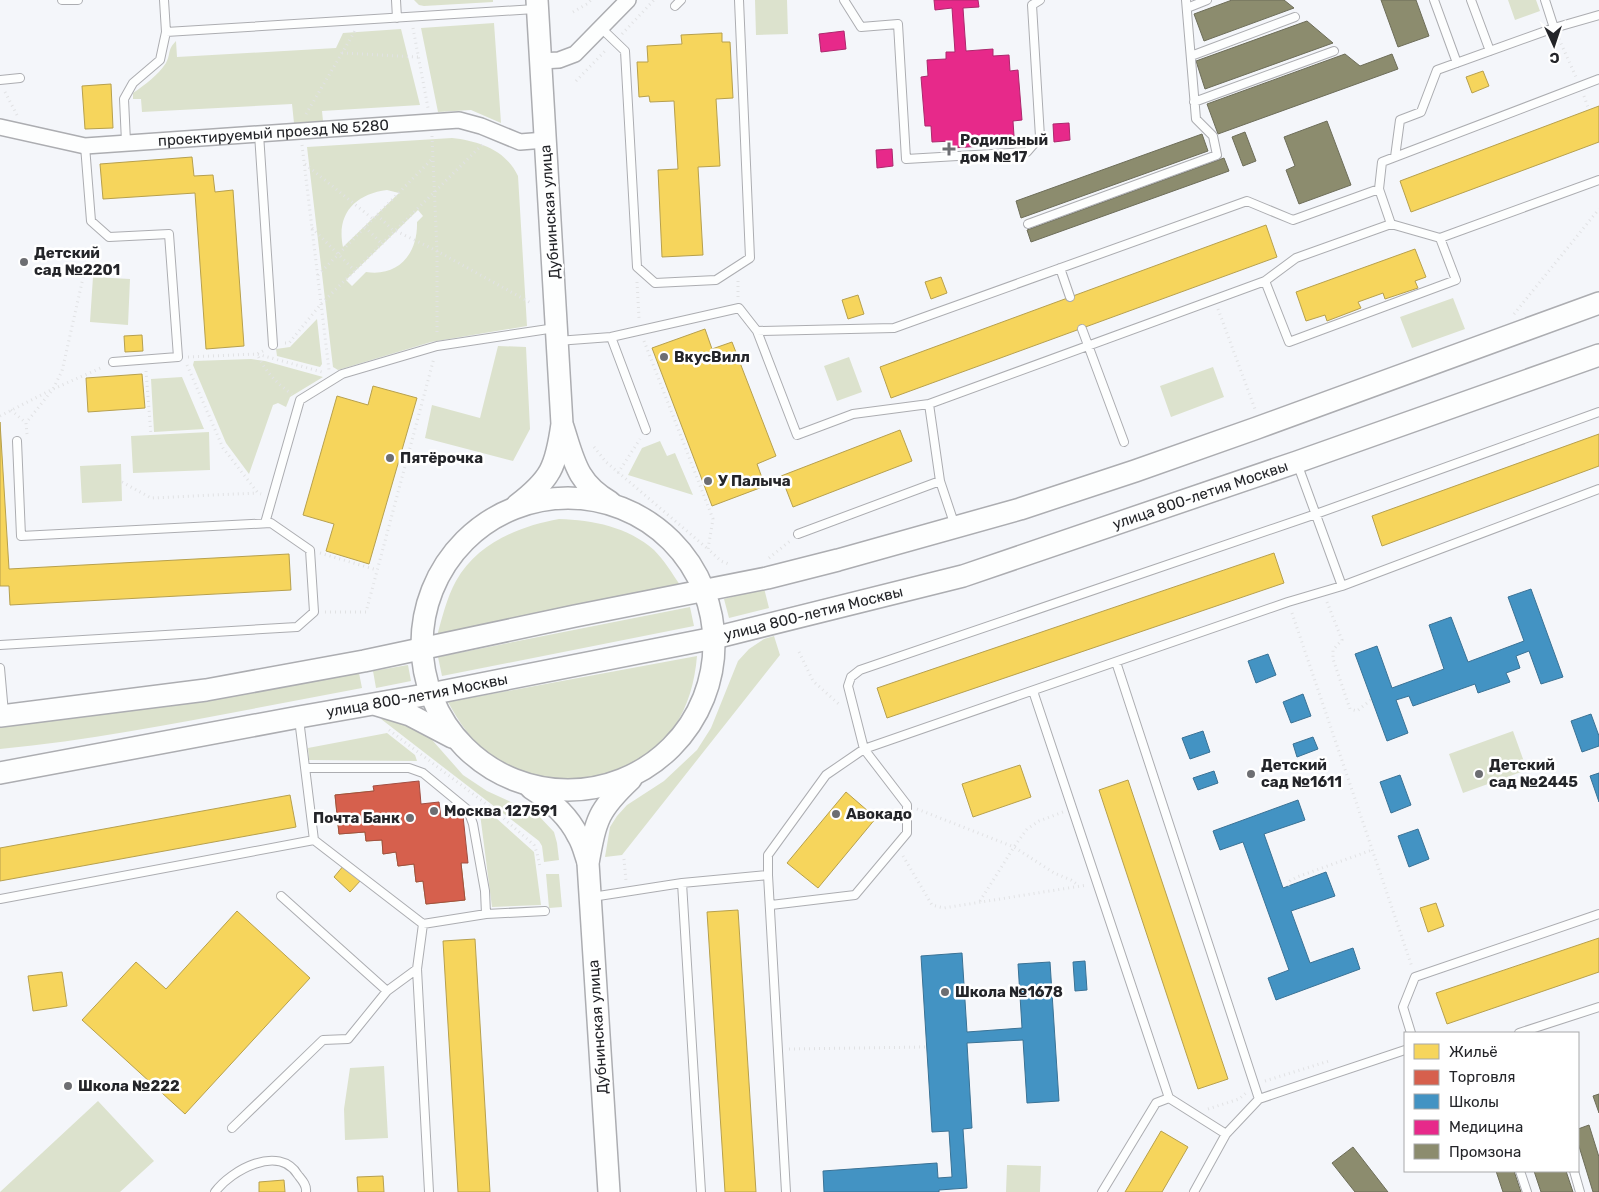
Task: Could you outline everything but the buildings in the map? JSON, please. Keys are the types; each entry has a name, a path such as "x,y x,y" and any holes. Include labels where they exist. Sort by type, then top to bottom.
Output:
{"main road":[{"name":"Дубнинская улица","path":"507,513 536,491 548,476 555,460 562,424 537,4"},
{"path":"2,716 206,690 422,650 574,616 704,591 793,571 1020,509 1254,429 1599,304"},
{"name":"улица 800-летия Москвы","path":"0,773 298,716 430,694 714,638 963,576 1297,462 1599,354"},
{"name":"Дубнинская улица","path":"562,424 575,465 585,483 597,495 621,508"},
{"path":"553,499 592,500 621,508 648,522 664,534 690,564 704,591 712,619 714,659 704,698 696,716 685,732 672,747 640,772 603,786 583,790 544,789 524,784 488,767 472,755 446,725 430,694 424,670 422,630 432,591 440,573 464,542 479,528 496,517 531,503 553,499"},
{"path":"372,703 410,715 436,727 458,741"},
{"path":"0,768 36,765"},
{"name":"Дубнинская улица","path":"609,1192 588,863 594,830 599,816 607,804 640,772"},
{"name":"Дубнинская улица","path":"524,784 544,796 569,821 579,836 588,863"}],"street":[{"path":"541,61 559,60 575,54 628,0"},
{"name":"проектируемый проезд № 5280","path":"0,127 85,146 459,120 481,126 520,142 545,140"}],"lane":[{"path":"62,0 78,0"},
{"path":"126,142 124,99 133,84 160,60 166,32 164,0"},
{"path":"396,0 397,18"},
{"path":"675,6 681,0"},
{"path":"601,28 625,51 636,267 655,283 716,280 750,258 739,0"},
{"path":"844,0 861,26 898,24 906,159 1027,152 1040,137 1032,5 1040,0"},
{"path":"1028,224 1217,155 1213,136 1196,119 1186,4 1207,0"},
{"path":"1434,0 1457,63"},
{"path":"1472,0 1490,51"},
{"path":"1544,0 1554,28"},
{"path":"166,32 411,17 537,4"},
{"path":"1395,157 1400,120 1421,112 1436,70 1554,28 1599,15"},
{"path":"1191,56 1295,17"},
{"path":"1194,102 1334,51"},
{"path":"0,80 20,78"},
{"path":"1391,224 1379,189 1382,162 1599,80"},
{"path":"259,134 273,345"},
{"path":"85,146 91,221 109,237 169,234 178,358 113,362"},
{"path":"265,523 300,400 342,374 437,346 557,334 611,337 738,308 756,331 796,435 854,414 929,404 1265,281 1296,258 1391,224 1440,238 1599,180"},
{"path":"756,331 894,328 1247,201 1294,220 1379,189"},
{"path":"1265,281 1289,342 1456,280 1440,238"},
{"path":"1060,268 1070,297"},
{"path":"1082,329 1124,442"},
{"path":"611,337 646,430"},
{"path":"929,404 940,481 956,528"},
{"path":"770,905 855,895 907,833 907,806 864,749 855,718 848,686 851,677 860,670 1316,514 1599,412"},
{"path":"0,645 297,627 314,612 310,550 271,523 21,536 17,441"},
{"path":"1297,462 1342,586"},
{"path":"798,534 940,481"},
{"path":"786,1192 768,855 826,775 864,749 1288,602 1342,586 1599,489"},
{"path":"1116,662 1259,1099"},
{"path":"0,668 2,716"},
{"path":"1033,691 1169,1098 1226,1134"},
{"path":"298,716 314,840 423,924 486,914 545,911"},
{"path":"305,768 409,768 422,773 468,810 474,824 486,914"},
{"path":"0,899 314,840"},
{"path":"590,897 682,882 768,875"},
{"path":"682,882 701,1192"},
{"path":"281,896 387,991"},
{"path":"1411,1032 1403,1007 1415,977 1599,914"},
{"path":"423,924 417,969 429,1192"},
{"path":"232,1128 323,1040 348,1039 387,991 417,969"},
{"path":"1521,1032 1599,1006"},
{"path":"1194,1192 1226,1134 1259,1099 1404,1050"},
{"path":"1102,1192 1156,1103 1169,1098"},
{"path":"215,1192 235,1172 260,1162 278,1160 294,1167 307,1187 306,1192"},
{"path":"1520,1172 1527,1192"},
{"path":"1574,1172 1580,1192"}],"path":[{"path":"573,12 591,0"},
{"path":"314,612 366,612 437,346 437,251 431,122 411,17"},
{"path":"258,493 223,448 184,357 257,354 329,374 304,164 302,131 304,118 361,20"},
{"path":"1554,28 1589,110"},
{"path":"342,53 418,57"},
{"path":"4,91 26,133"},
{"path":"273,345 289,343 321,304 488,139"},
{"path":"318,275 433,159"},
{"path":"304,164 373,219"},
{"path":"1510,319 1599,210"},
{"path":"377,215 396,231 437,251 531,303"},
{"path":"312,227 355,271"},
{"path":"365,227 382,244"},
{"path":"27,440 26,424 53,389 62,371 87,260"},
{"path":"738,266 738,308"},
{"path":"636,267 640,331 713,519 708,549"},
{"path":"1215,300 1256,412"},
{"path":"257,354 278,385 300,400"},
{"path":"145,360 150,436"},
{"path":"0,416 53,389 113,362"},
{"path":"11,410 26,424"},
{"path":"618,473 646,430"},
{"path":"594,447 618,473 721,560 736,566"},
{"path":"122,482 151,498 258,493 272,498"},
{"path":"762,563 798,534"},
{"path":"310,550 377,570"},
{"path":"1323,592 1342,640 1334,650 1333,659 1350,709 1357,711 1372,699"},
{"path":"1288,602 1415,977"},
{"path":"799,652 813,681 855,718"},
{"path":"907,806 1014,847 1054,874 1071,880 1079,886"},
{"path":"980,901 1027,829 1039,821 1073,809"},
{"path":"897,845 932,905 944,908 1098,884"},
{"path":"1288,886 1290,881 1372,850"},
{"path":"624,859 626,891"},
{"path":"778,1049 927,1047"}],"green space":[{"path":"414,0 493,0 493,2 424,6 419,5"},
{"path":"755,0 787,0 788,34 756,35"},
{"path":"1508,0 1536,0 1540,11 1515,20"},
{"path":"494,23 501,123 471,110 438,112 421,28"},
{"path":"401,29 420,105 322,111 323,121 294,123 292,104 142,112 141,99 133,99 133,93 151,80 166,63 171,47 176,41 177,57 336,48 343,33"},
{"path":"452,138 482,144 499,153 513,167 518,176 527,326 431,342 338,370 333,367 307,147","holes":["387,190 399,193 343,247 342,225 350,208 366,196","418,210 423,216 417,222 414,244 404,260 397,267 388,271 378,273 366,272 352,286 346,280"]},
{"path":"93,277 130,279 128,325 90,322"},
{"path":"1453,298 1465,329 1412,348 1400,317"},
{"path":"317,319 322,364 320,367 277,356 276,349 290,347"},
{"path":"498,346 526,347 530,429 513,461 425,438 432,405 480,418"},
{"path":"849,357 862,392 837,401 824,366"},
{"path":"251,359 323,377 290,397 286,407 278,403 273,405 249,474 226,443 193,365 194,361"},
{"path":"1213,367 1224,397 1171,417 1160,386"},
{"path":"182,377 204,429 154,432 151,379"},
{"path":"209,432 210,470 133,473 131,436"},
{"path":"660,441 667,456 675,453 693,495 628,475 642,448"},
{"path":"121,464 122,501 82,503 80,466"},
{"path":"559,519 585,521 609,526 644,542 665,562 680,585 437,636 453,587 475,556 501,538 529,526"},
{"path":"764,588 769,608 729,618 724,599"},
{"path":"690,607 694,626 442,676 438,657"},
{"path":"774,636 780,655 622,855 605,857 610,827 617,816 627,805 664,781 697,750 711,728 738,661 749,649 764,639"},
{"path":"697,656 695,675 690,693 683,711 672,730 641,759 620,772 582,781 566,781 534,776 505,764 484,750 472,738 448,702"},
{"path":"408,665 411,681 376,688 373,671"},
{"path":"359,673 362,688 91,738 0,749 0,725 131,710"},
{"path":"381,719 397,719 426,733 463,775 487,791 537,814 554,832 559,860 544,862 542,846 539,841"},
{"path":"1513,731 1527,770 1463,793 1449,754"},
{"path":"387,733 415,755 417,761 309,760 308,748"},
{"path":"479,806 485,808 534,852 541,905 492,907"},
{"path":"546,874 559,874 562,907 549,908"},
{"path":"384,1066 388,1138 345,1140 344,1109 350,1068"},
{"path":"98,1101 154,1161 120,1192 0,1192"},
{"path":"1007,1165 1041,1166 1040,1192 1006,1192"}],"place":[{"name":"Родильный дом №17","path":"949,149"},
{"name":"Детский сад №2201","path":"24,262"},
{"name":"ВкусВилл","path":"664,357"},
{"name":"Пятёрочка","path":"390,458"},
{"name":"У Палыча","path":"708,481"},
{"name":"Детский сад №1611","path":"1251,774"},
{"name":"Детский сад №2445","path":"1479,774"},
{"name":"Москва 127591","path":"434,811"},
{"name":"Авокадо","path":"836,814"},
{"name":"Почта Банк","path":"410,818"},
{"name":"Школа №1678","path":"945,992"},
{"name":"Школа №222","path":"68,1086"}]}
